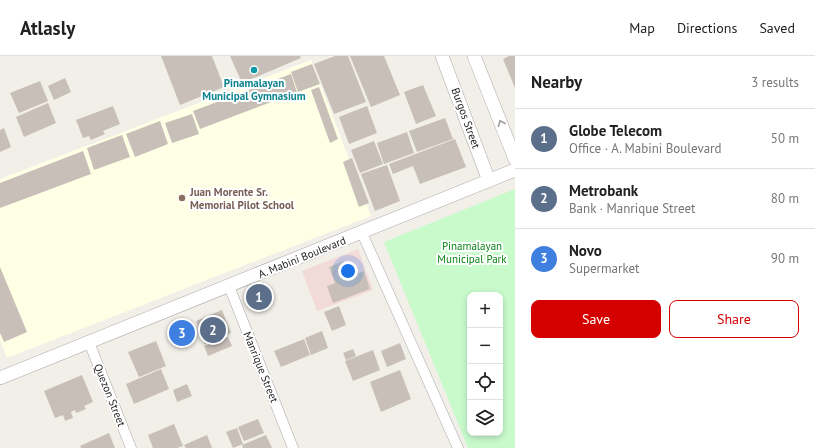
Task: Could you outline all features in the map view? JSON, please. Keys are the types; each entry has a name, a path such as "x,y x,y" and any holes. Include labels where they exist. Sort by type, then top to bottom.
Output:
{"street":[{"name":"Burgos Street","path":"442,56 489,181"},
{"path":"474,56 515,159"},
{"name":"A. Mabini Boulevard","path":"0,378 515,170"},
{"path":"362,233 458,448"},
{"name":"Manrique Street","path":"229,286 293,448"},
{"name":"Quezon Street","path":"89,342 131,448"}],"shaded area":[{"name":"Juan Morente Sr. Memorial Pilot School","path":"311,60 371,216 7,358 0,340 0,179"},
{"path":"358,249 373,290 317,311 302,271"}],"green space":[{"name":"Pinamalayan Municipal Park","path":"515,189 515,448 468,448 384,242"}],"building":[{"path":"161,56 212,56 224,87 180,105"},
{"name":"Pinamalayan Municipal Gymnasium","path":"230,56 300,56 301,58 242,83"},
{"path":"335,56 348,56 366,102 334,114 314,64"},
{"path":"350,56 384,56 400,95 371,107"},
{"path":"509,56 515,56 515,88 503,59"},
{"path":"312,64 320,84 298,92 291,72"},
{"path":"291,74 297,92 200,129 193,111"},
{"path":"65,78 71,92 54,100 48,86"},
{"path":"40,81 48,101 19,113 10,93"},
{"path":"423,85 436,116 416,124 404,92"},
{"path":"319,87 338,139 330,143 311,90"},
{"path":"48,103 56,123 24,137 16,117"},
{"path":"113,106 120,124 103,131 105,134 91,140 89,136 83,138 76,120"},
{"path":"367,106 377,133 349,144 339,117"},
{"path":"192,114 199,134 172,143 165,123"},
{"path":"445,118 453,139 417,152 409,131"},
{"path":"160,121 168,144 135,157 126,134"},
{"path":"4,128 11,147 0,152 0,130"},
{"path":"407,132 414,153 384,164 377,143"},
{"path":"122,135 130,157 94,170 87,148"},
{"path":"455,139 466,167 420,184 413,166 393,174 389,164"},
{"path":"374,141 383,164 360,173 351,150"},
{"path":"83,151 91,174 0,208 0,183"},
{"path":"352,158 369,203 359,207 343,162"},
{"path":"387,165 400,201 375,211 361,174"},
{"path":"344,261 349,277 364,271 370,289 333,303 327,286 335,283 329,267"},
{"path":"0,267 27,332 4,342 0,333"},
{"path":"339,306 346,325 332,331 324,312"},
{"path":"222,310 231,333 205,344 196,321"},
{"path":"322,331 328,348 311,355 305,338"},
{"path":"228,337 232,346 208,356 204,346"},
{"path":"304,339 310,355 281,367 274,351"},
{"path":"156,341 166,366 139,377 128,352"},
{"path":"400,343 406,359 387,367 381,351"},
{"path":"353,349 356,356 346,360 343,353"},
{"path":"373,350 380,370 353,381 345,361"},
{"path":"161,369 169,389 134,404 126,384"},
{"path":"400,370 411,399 381,412 370,382"},
{"path":"82,375 93,402 84,406 86,409 76,413 75,410 71,412 73,418 65,421 63,415 55,418 44,391"},
{"path":"187,384 192,396 177,402 173,390"},
{"path":"258,419 264,433 244,441 238,427"},
{"path":"174,424 183,446 177,448 153,448 148,435"},
{"path":"237,428 243,444 233,448 226,432"},
{"path":"109,433 115,448 81,448 80,446"},
{"path":"207,435 212,448 186,448 184,445"},
{"path":"266,435 272,448 243,448 242,445"}],"place":[{"name":"Pinamalayan Municipal Gymnasium","path":"254,70"},
{"name":"Juan Morente Sr. Memorial Pilot School","path":"182,198"},
{"name":"Globe Telecom","path":"259,297"},
{"name":"Metrobank","path":"213,330"},
{"name":"Novo","path":"182,333"}]}
